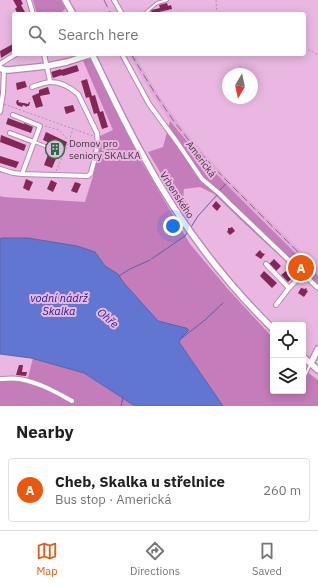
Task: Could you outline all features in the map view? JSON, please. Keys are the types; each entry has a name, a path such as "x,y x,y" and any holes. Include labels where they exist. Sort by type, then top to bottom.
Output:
{"main road":[{"path":"66,0 72,12"},
{"path":"2,69 47,66 86,56"},
{"name":"Vrbenského","path":"93,56 142,153 167,197 202,247 239,293 270,326"},
{"path":"311,364 318,349"},
{"path":"304,358 318,370"}],"street":[{"path":"29,0 32,12"},
{"path":"114,0 121,12"},
{"path":"0,64 13,56"},
{"path":"44,56 50,82"},
{"name":"Americká","path":"123,56 149,104 202,179 220,194 318,288"},
{"path":"0,112 4,93 2,69"},
{"path":"0,169 22,174 90,175 98,139 97,133 78,94 74,90 64,85 50,82 32,87"},
{"path":"13,115 40,126 22,174"},
{"path":"10,133 34,142"},
{"path":"266,264 289,288"},
{"path":"276,305 289,288 303,274"},
{"path":"0,379 18,379 40,385 73,400"}],"lane":[{"path":"146,12 157,3 166,0"},
{"path":"34,142 45,146"},
{"path":"306,374 311,364"}],"path":[{"path":"216,0 217,12"},
{"path":"306,50 318,55"},
{"path":"6,104 97,137 98,139 122,149 138,154 142,153"},
{"path":"40,126 46,126 59,130 69,141"},
{"path":"54,175 73,129"},
{"path":"0,215 15,215 36,219 44,222 52,229 87,243 115,257 124,259 132,256 153,260 162,264 191,297 222,307 256,336 270,345"},
{"path":"73,400 91,397 104,398 119,401 125,406"},
{"path":"73,400 78,399 97,406"},
{"path":"0,400 24,402 42,406"}],"shaded area":[{"path":"33,0 61,0 65,9 62,12 36,12"},
{"path":"81,56 91,60 141,161 190,244 227,288 270,335 270,394 306,394 306,371 318,380 318,406 223,406 179,342 189,330 158,322 123,282 118,274 105,266 95,252 77,246 28,238 0,239 0,196 85,202 93,176 100,136 113,130"},
{"path":"129,56 135,56 158,94 193,141 225,176 318,268 318,276 222,180 189,144 170,121"},
{"path":"170,121 223,181 318,276 318,291 214,194 200,187 184,189 189,216 183,210 148,152 163,147"},
{"path":"33,358 84,373 135,406 0,406 0,381 13,380 27,382"}],"water":[{"name":"vodní nádrž Skalka","path":"28,238 77,246 95,252 105,266 118,274 123,282 158,321 189,330 179,342 223,406 135,406 84,373 31,358 0,354 0,239"}],"building":[{"path":"13,0 21,0 23,4 21,5 25,12 17,12 15,9 17,7"},
{"path":"167,3 168,6 171,5 172,9 152,12 151,10 160,8 159,5"},
{"path":"12,45 12,51 1,58 0,51"},
{"path":"77,65 79,71 53,78 51,72"},
{"path":"87,79 92,96 95,95 100,112 103,111 108,127 102,129 97,113 94,114 89,97 86,98 81,81"},
{"path":"25,81 27,87 17,90 16,83"},
{"path":"48,87 50,94 40,96 43,106 36,108 32,96 39,93 39,90"},
{"path":"17,100 19,100 18,102 28,104 30,102 29,106 27,107 23,105 22,107 17,105"},
{"path":"73,105 75,111 66,114 64,107"},
{"path":"8,118 33,127 31,133 6,124"},
{"name":"Domov pro seniory SKALKA","path":"46,132 67,142 65,148 61,147 52,168 44,165 52,144 43,140"},
{"path":"1,135 26,145 24,151 0,142"},
{"path":"0,156 19,162 16,168 0,163"},
{"path":"26,179 33,182 29,191 23,188"},
{"path":"51,180 57,183 53,192 47,189"},
{"path":"75,182 81,184 77,193 71,191"},
{"path":"216,201 221,206 217,211 212,206"},
{"path":"232,227 235,231 230,235 227,232 228,228"},
{"path":"260,250 265,254 261,259 255,255"},
{"path":"274,259 281,266 276,271 269,264"},
{"path":"264,271 277,283 272,288 260,276"},
{"path":"286,271 293,277 288,282 281,275"},
{"path":"301,288 306,288 308,291 304,297 298,293"},
{"path":"19,365 23,365 22,372 27,372 26,376 16,375"}],"waterway":[{"path":"220,190 226,184"},
{"path":"191,227 198,216 217,195"},
{"path":"119,276 150,260 185,236 188,231"},
{"path":"182,338 205,320 223,303"},
{"path":"121,406 123,397"}],"railway":[{"path":"104,0 110,12"},
{"path":"132,56 156,95 191,143 318,272"}],"place":[{"name":"Domov pro seniory SKALKA","path":"55,149"},
{"name":"Cheb, Skalka u střelnice","path":"301,268"}],"water label":[{"name":"Ohře","path":"108,318"}]}
